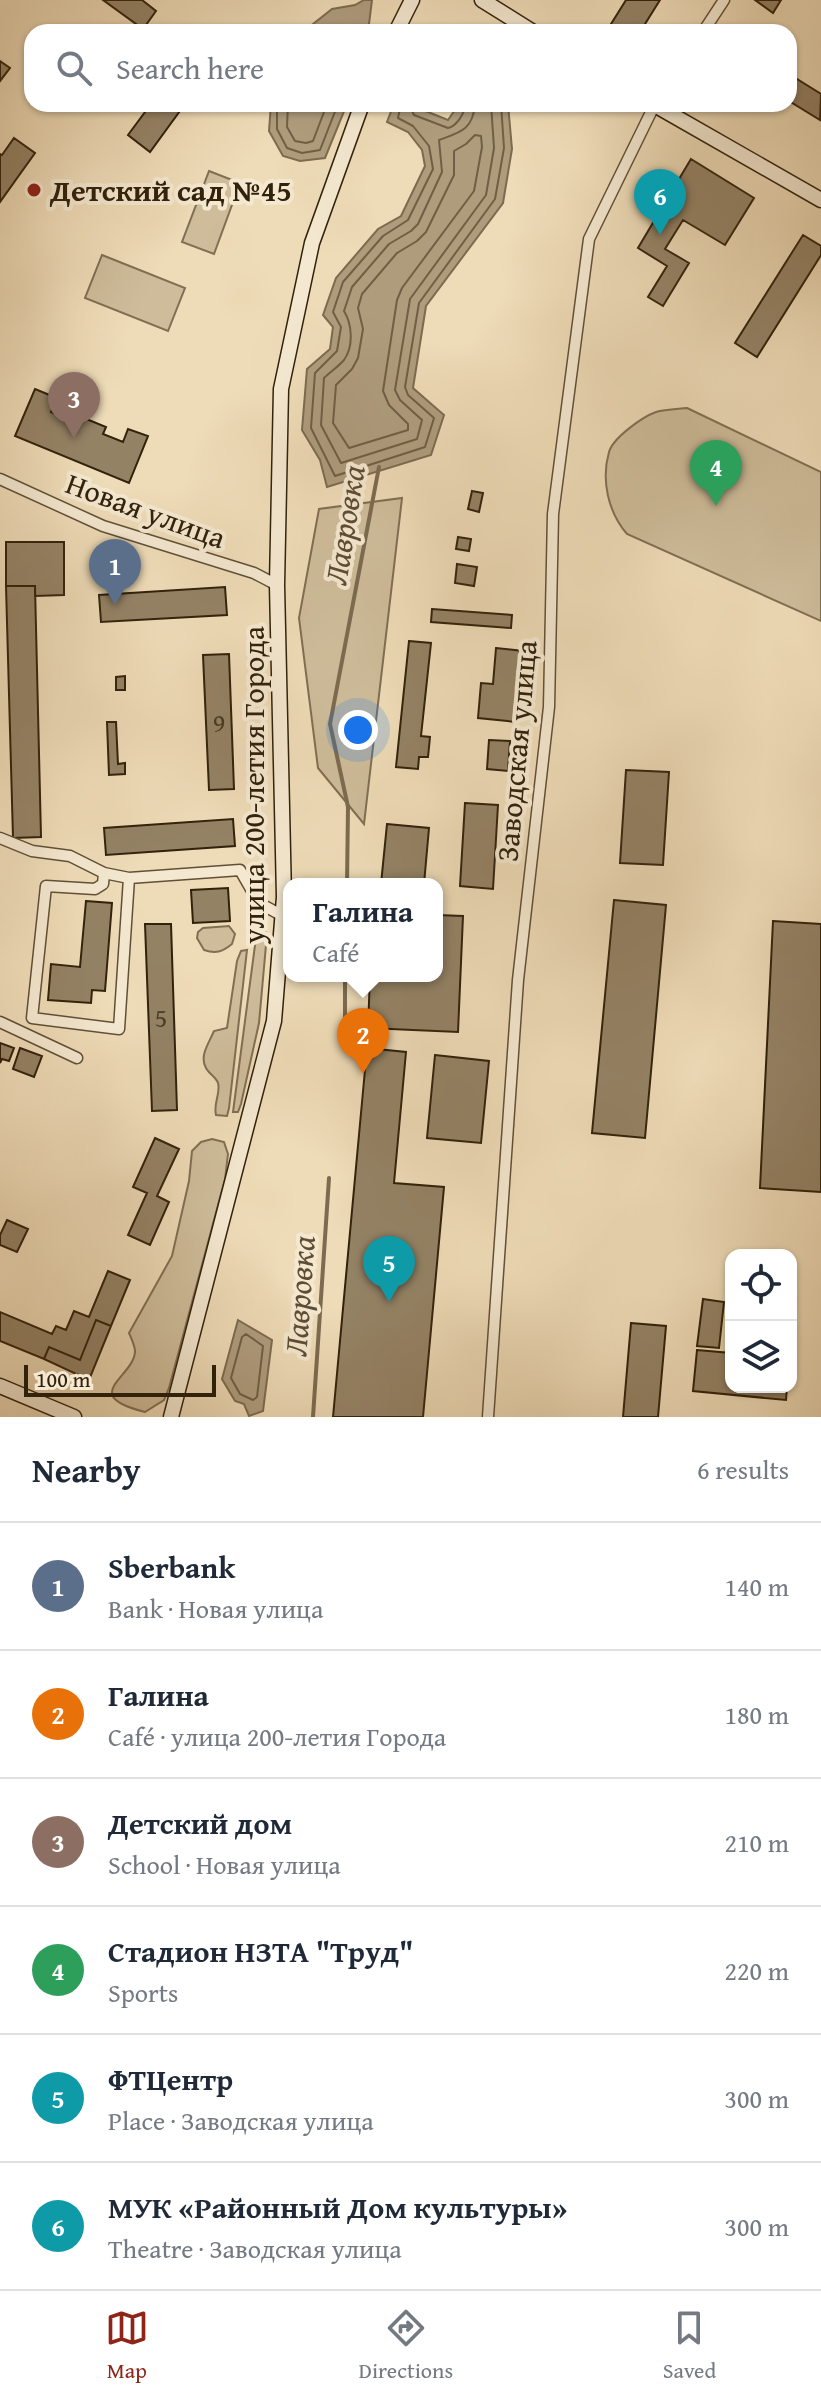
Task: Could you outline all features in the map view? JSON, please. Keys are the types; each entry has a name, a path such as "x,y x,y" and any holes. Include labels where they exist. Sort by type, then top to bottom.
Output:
{"street":[{"path":"400,24 412,0"},
{"path":"482,0 520,24"},
{"path":"708,24 724,0"},
{"name":"улица 200-летия Города","path":"171,1417 274,1021 283,916 277,585 281,389 312,243 359,112"},
{"name":"Заводская улица","path":"488,1417 518,980 549,707 553,514 589,239 650,112"},
{"path":"668,112 821,200"},
{"name":"Новая улица","path":"0,479 103,526 254,573 277,585"},
{"path":"0,838 32,851 70,856 104,873 129,878 240,870 259,903 283,916"},
{"path":"104,873 103,884 95,889 46,886 32,1018 119,1029 129,878"},
{"path":"0,1022 77,1058"},
{"path":"0,1386 74,1417"}],"shaded area":[{"path":"209,171 240,183 214,254 182,242"},
{"path":"102,255 185,288 168,331 85,298"},
{"path":"687,408 821,472 821,621 627,534 620,525 606,484 612,446 629,429 650,415 663,410"},
{"path":"402,498 364,824 318,768 299,618 319,509"},
{"path":"229,926 235,934 232,944 219,952 204,950 197,938 198,932 203,928"},
{"path":"262,927 267,934 259,1023 241,1104 238,1112 233,1112 257,930"},
{"path":"247,950 229,1108 227,1116 216,1115 218,1083 206,1068 204,1054 214,1031 227,1028 237,961 241,951"},
{"path":"212,1139 224,1142 228,1154 225,1179 169,1388 164,1400 145,1412 125,1406 115,1399 112,1392 133,1360 135,1349 129,1333 172,1256 189,1181 192,1151 201,1142"}],"water":[{"path":"372,0 369,24 313,24 332,9"},
{"path":"270,112 344,112 325,158 300,161 283,156 269,131"},
{"path":"391,112 428,112 448,120 454,112 509,112 512,149 503,203 426,306 413,388 444,415 431,455 327,487 320,460 302,430 307,369 330,349 333,327 323,315 336,278 378,229 401,216 425,166 422,150 408,132 387,122"},
{"path":"238,1320 272,1340 263,1411 249,1416 244,1404 235,1401 222,1379"}],"building":[{"path":"103,0 142,0 156,11 147,24 136,24"},
{"path":"626,0 660,0 645,24 611,24"},
{"path":"755,0 781,0 773,13"},
{"path":"0,61 10,68 0,81"},
{"path":"797,79 821,94 820,120 797,106"},
{"path":"145,112 179,112 150,152 128,135"},
{"path":"14,138 35,153 0,202 0,154"},
{"path":"691,159 754,198 725,245 683,220 665,249 689,263 663,306 648,297 667,266 638,248"},
{"path":"803,235 821,246 821,255 757,357 735,343"},
{"path":"35,389 57,398 51,412 69,420 72,413 106,427 103,434 123,442 128,429 148,436 129,483 15,436"},
{"path":"472,491 483,493 479,512 468,509"},
{"path":"458,537 471,539 469,551 456,549"},
{"path":"6,542 64,542 64,595 35,596 35,586 6,586"},
{"path":"457,564 477,567 474,586 455,583"},
{"path":"6,586 35,586 41,837 13,838"},
{"path":"225,587 227,615 101,622 99,595"},
{"path":"432,609 512,615 511,628 431,622"},
{"path":"409,641 431,643 421,736 430,737 428,757 419,757 418,769 396,767"},
{"path":"496,648 523,651 516,722 478,718 481,683 493,684"},
{"path":"229,654 234,789 209,790 203,655"},
{"path":"125,676 125,690 116,690 116,677"},
{"path":"107,722 116,722 118,764 125,763 125,774 109,775"},
{"path":"489,740 510,741 508,771 487,769"},
{"path":"626,770 669,772 663,865 620,863"},
{"path":"465,803 498,805 493,889 460,886"},
{"path":"233,819 235,846 106,855 104,828"},
{"path":"387,824 429,828 425,878 382,878"},
{"path":"228,888 230,921 193,923 191,890"},
{"path":"614,900 666,905 645,1138 592,1133"},
{"path":"86,901 112,903 105,991 92,990 91,1003 48,1000 51,964 80,967"},
{"path":"443,915 463,916 458,1032 368,1028 370,982 443,982"},
{"path":"773,921 821,924 821,1192 760,1188"},
{"path":"145,924 171,924 177,1110 152,1111"},
{"path":"0,1043 14,1048 9,1061 2,1059 0,1063"},
{"path":"20,1048 42,1056 34,1077 13,1069"},
{"path":"367,1048 406,1052 394,1183 444,1187 423,1417 333,1417"},
{"path":"435,1055 489,1061 481,1143 427,1138"},
{"path":"155,1138 179,1149 157,1196 169,1202 150,1245 128,1235 147,1193 133,1187"},
{"path":"7,1220 28,1229 17,1252 0,1245 0,1235"},
{"path":"108,1271 130,1280 111,1326 96,1320 80,1360 49,1347 44,1359 0,1341 0,1312 52,1334 56,1326 66,1330 74,1311 89,1317"},
{"path":"703,1299 724,1302 719,1348 697,1346"},
{"path":"96,1320 111,1326 89,1380 44,1359 49,1347 80,1360"},
{"path":"631,1323 666,1326 658,1417 623,1417"},
{"path":"697,1350 725,1352 725,1393 787,1393 786,1400 693,1391"}],"waterway":[{"name":"Лавровка","path":"347,878 348,807 330,724 379,467"},
{"name":"Лавровка","path":"345,982 345,1021"},
{"name":"Лавровка","path":"313,1417 329,1178"}],"place":[{"name":"Детский сад №45","path":"34,190"},
{"name":"МУК «Районный Дом культуры»","path":"660,235"},
{"name":"Детский дом","path":"74,438"},
{"name":"Стадион НЗТА \"Труд\"","path":"716,506"},
{"name":"Sberbank","path":"115,605"},
{"name":"Галина","path":"363,1074"},
{"name":"ФТЦентр","path":"389,1302"}]}
